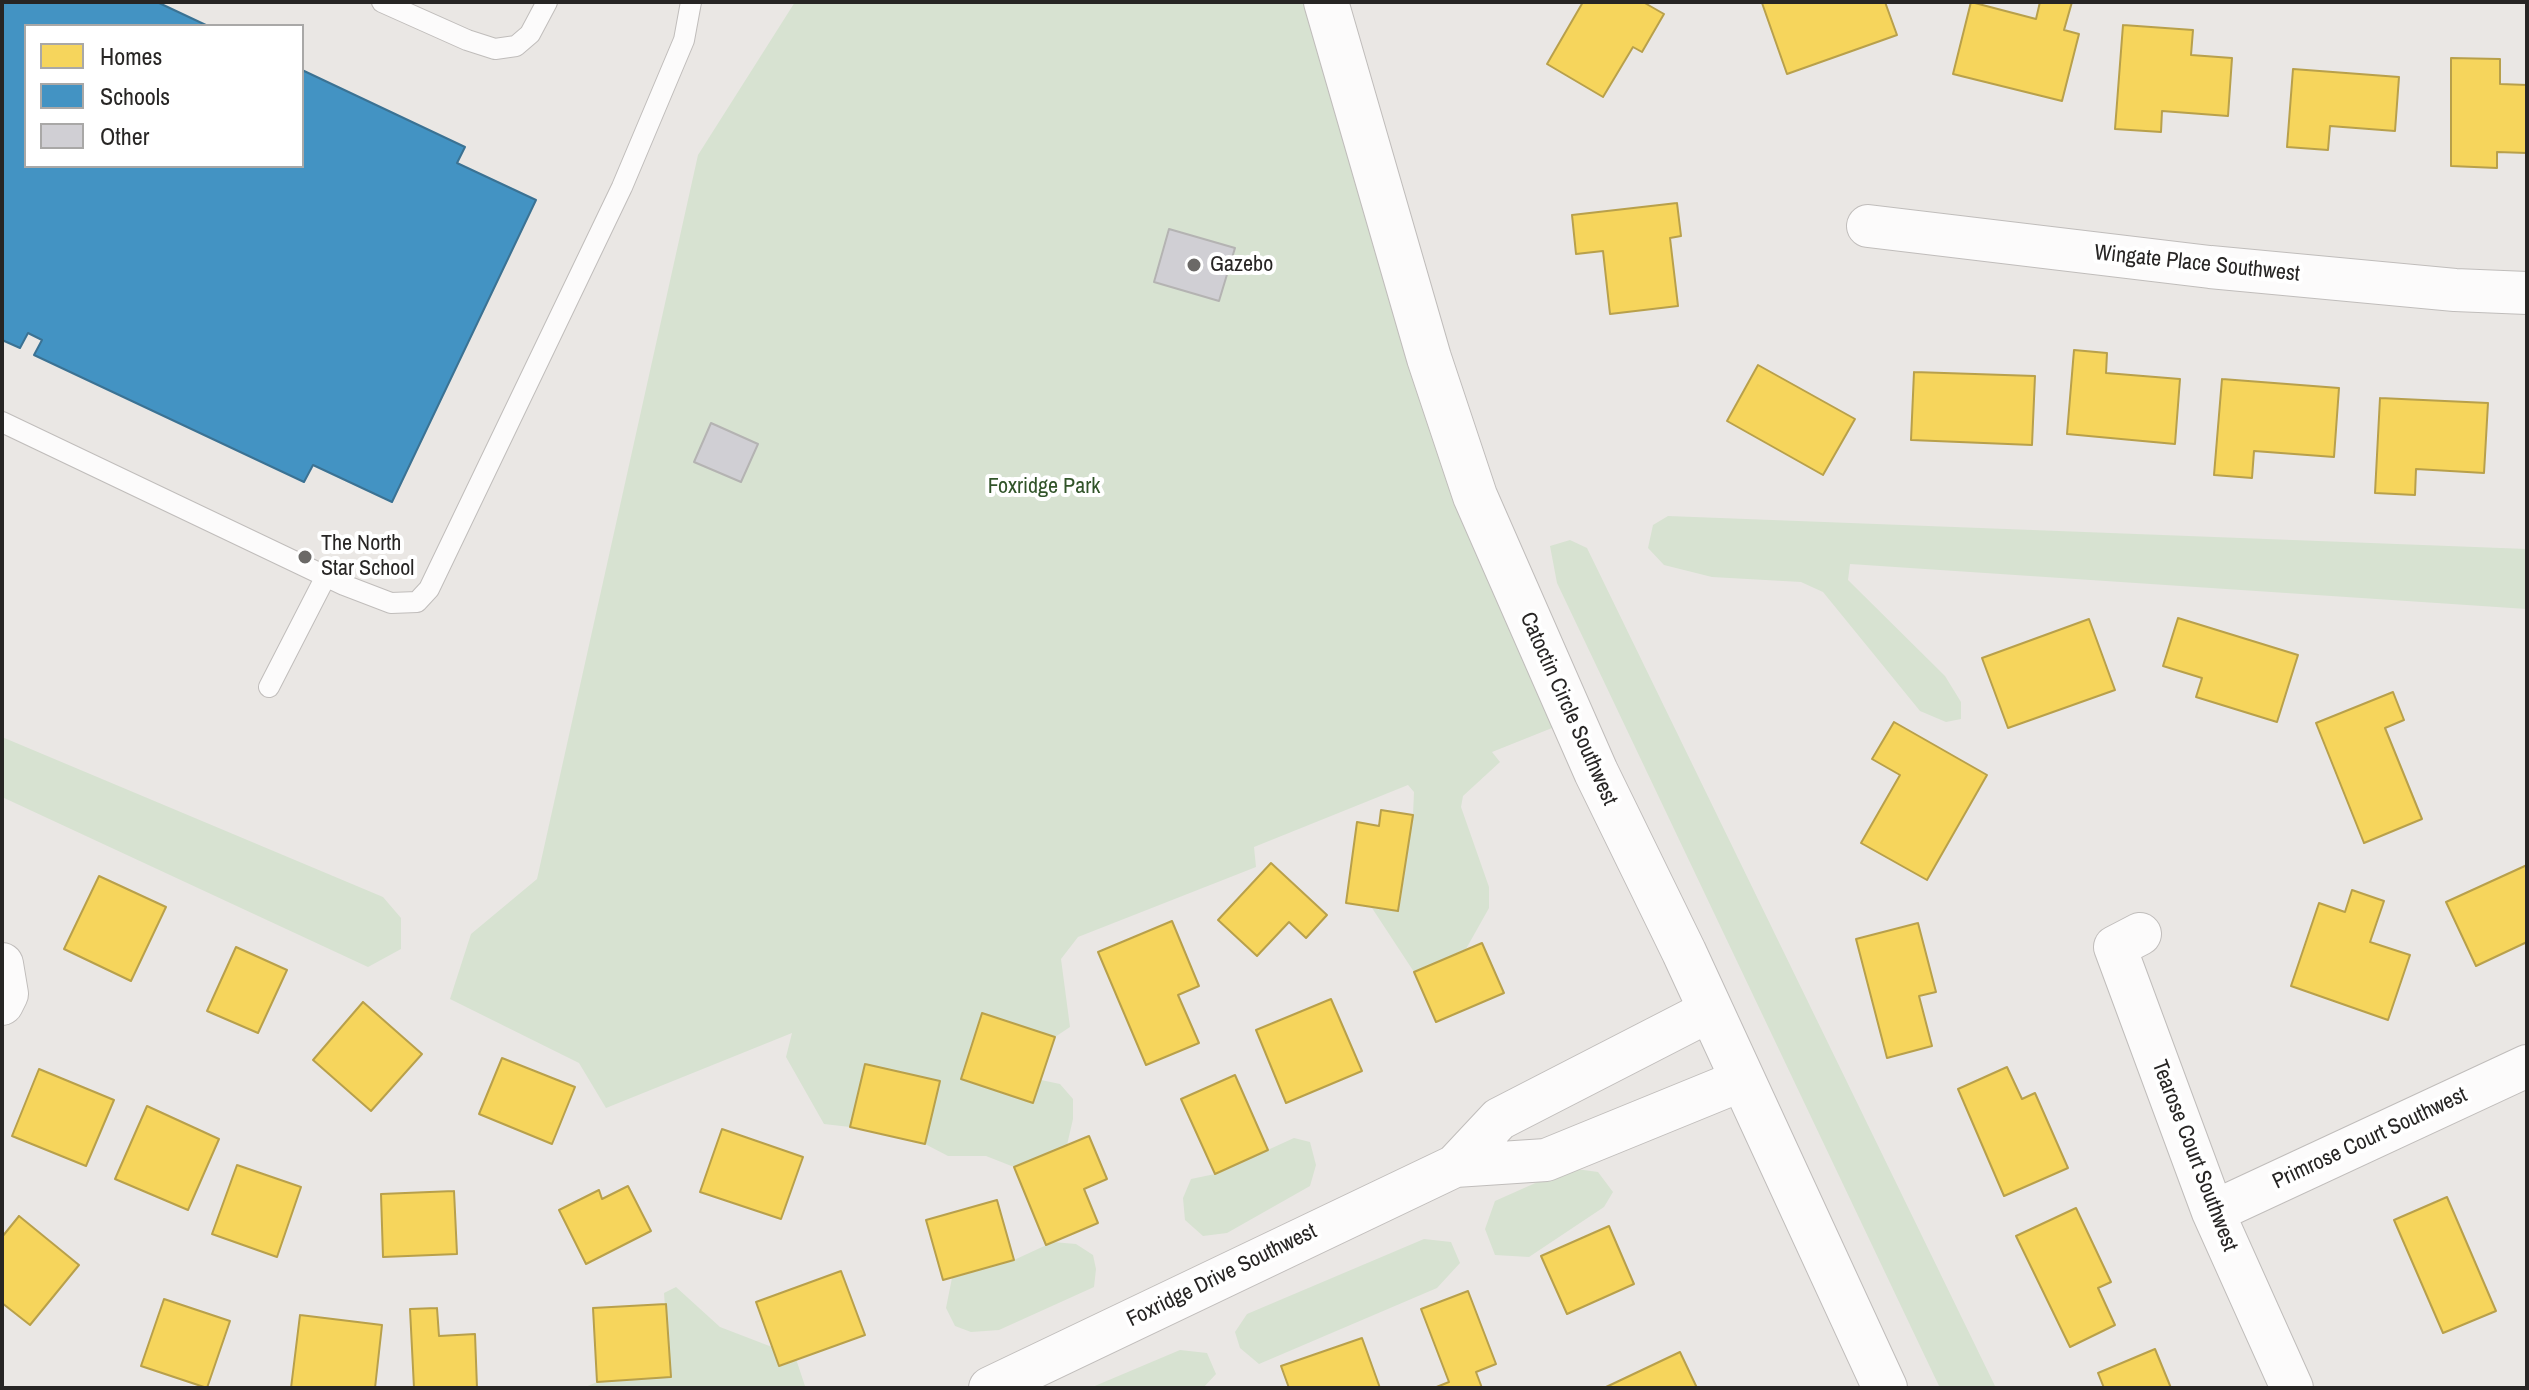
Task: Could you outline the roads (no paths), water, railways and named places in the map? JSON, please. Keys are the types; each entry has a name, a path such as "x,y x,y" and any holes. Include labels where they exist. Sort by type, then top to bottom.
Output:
{"main road":[{"name":"Catoctin Circle Southwest","path":"1326,2 1429,358 1475,496 1596,772 1711,1010 1885,1388"}],"street":[{"name":"Wingate Place Southwest","path":"1868,226 2210,267 2455,290 2527,293"},
{"name":"Tearose Court Southwest","path":"2140,934 2115,947 2213,1212 2292,1388"},
{"path":"2,964 7,994 2,1004"},
{"name":"Foxridge Drive Southwest","path":"990,1388 1455,1166 1499,1119 1711,1010"},
{"name":"Primrose Court Southwest","path":"2213,1212 2527,1066"},
{"name":"Foxridge Drive Southwest","path":"1455,1166 1546,1160 1742,1080"}],"lane":[{"path":"382,2 467,40 495,49 516,46 530,34 547,2"},
{"path":"2,422 326,576 391,603 417,602 429,589 622,187 684,40 691,2"},
{"path":"269,687 326,576"}],"place":[{"name":"Gazebo","path":"1194,265"},
{"name":"The North Star School","path":"305,557"}],"park label":[{"name":"Foxridge Park","path":"1044,487"}]}
